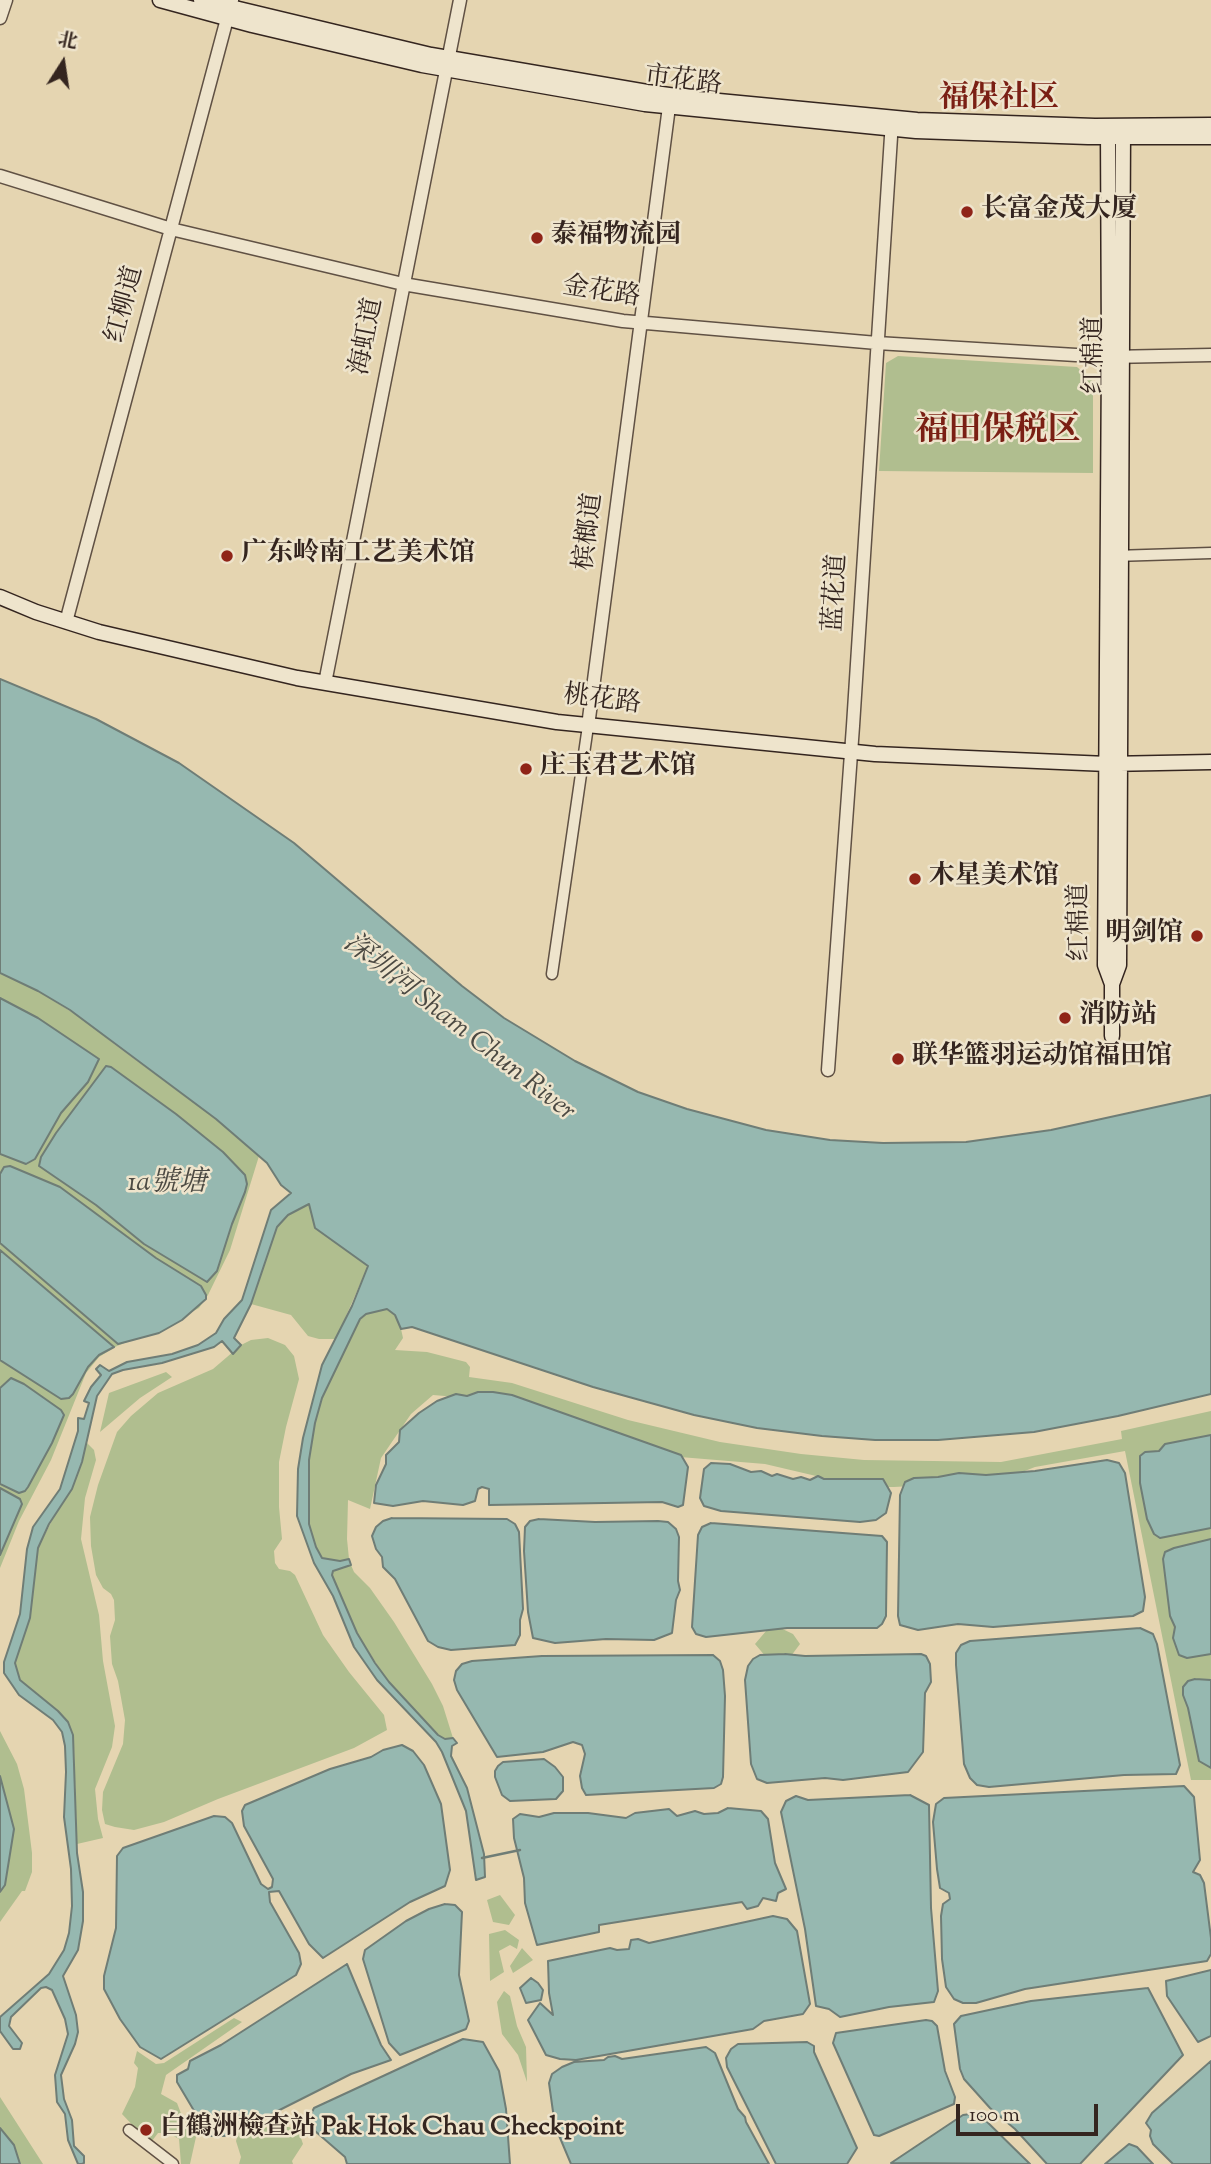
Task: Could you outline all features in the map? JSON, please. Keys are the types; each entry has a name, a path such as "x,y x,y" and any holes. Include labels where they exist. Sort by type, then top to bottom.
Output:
{"main road":[{"name":"市花路","path":"160,0 230,9"},
{"name":"市花路","path":"201,0 447,64 670,101 891,124 1211,137"},
{"name":"市花路","path":"1116,132 1211,125"},
{"name":"红棉道","path":"1112,1037 1112,984 1119,965 1114,764 1116,132"},
{"name":"桃花路","path":"0,597 66,622 113,635 325,683 588,726 851,752 1114,764 1211,762"}],"street":[{"path":"0,18 6,0"},
{"name":"海虹道","path":"325,683 460,0"},
{"name":"红柳道","path":"66,622 230,9"},
{"name":"槟榔道","path":"552,974 588,726 670,101"},
{"name":"蓝花道","path":"828,1070 891,124"},
{"name":"金花路","path":"0,176 171,229 403,284 641,323 877,343 1115,358 1211,355"},
{"path":"1114,556 1211,553"},
{"path":"129,2130 173,2164"}],"green space":[{"path":"898,356 1077,367 1093,381 1093,473 879,471 886,363"},
{"path":"0,973 38,991 86,1021 216,1119 259,1156 230,1250 199,1308 158,1330 117,1346 99,1357 86,1373 51,1460 19,1521 0,1568"},
{"path":"309,1203 315,1228 368,1266 336,1339 308,1336 291,1315 251,1304 277,1227 288,1215"},
{"path":"382,1308 1211,1394 1034,1432 938,1440 875,1440 757,1428 694,1415 593,1387 412,1327 401,1329 403,1338 395,1350 427,1352 466,1362 470,1367 469,1377 512,1383 628,1420 720,1442 864,1460 1001,1462 1122,1439 1121,1431 1211,1411 1211,1780 1191,1780 1125,1451 1035,1467 999,1481 863,1487 765,1464 668,1456 480,1399 433,1395 411,1414 381,1458 370,1509 348,1500 349,1559 341,1561 322,1558 309,1524 309,1460 315,1423 322,1398 360,1320 366,1314"},
{"path":"268,1338 285,1345 294,1356 299,1379 279,1462 282,1539 274,1551 275,1563 279,1569 295,1575 323,1635 384,1715 387,1730 354,1748 164,1822 134,1830 105,1824 102,1810 103,1792 123,1744 125,1720 112,1664 110,1636 115,1620 114,1600 96,1575 91,1546 90,1517 98,1485 117,1432 131,1416 158,1393 213,1369 241,1345 251,1340"},
{"path":"166,1372 172,1377 140,1398 100,1432 109,1393"},
{"path":"86,1442 94,1450 96,1460 85,1498 81,1539 99,1615 103,1661 115,1726 112,1747 95,1789 103,1838 77,1844 74,1746 20,1680 15,1663 30,1618 38,1548 82,1462"},
{"path":"351,1565 394,1622 432,1684 443,1706 453,1738 445,1739 438,1735 388,1682 357,1633 332,1575 332,1571"},
{"path":"772,1624 793,1634 800,1644 788,1660 772,1664 755,1644"},
{"path":"0,1731 17,1764 24,1789 32,1872 25,1891 22,1891 0,1922"},
{"path":"500,1895 515,1915 509,1925 493,1922 487,1900"},
{"path":"505,1930 519,1940 517,1949 510,1945 499,1951 504,1972 490,1981 489,1934"},
{"path":"522,1948 533,1960 513,1973 510,1966"},
{"path":"504,1991 510,1996 517,2026 526,2047 527,2082 518,2055 502,2034 497,2002"},
{"path":"234,2018 242,2022 166,2075 161,2094 177,2103 185,2124 196,2137 190,2164 181,2164 179,2139 168,2133 158,2133 152,2141 122,2114 135,2087 138,2068 134,2063 137,2051 156,2064 164,2063"},
{"path":"0,2097 43,2164 0,2164"},
{"path":"241,2124 256,2132 274,2124 298,2129 303,2144 292,2161 293,2164 239,2164 241,2157 236,2141"}],"water":[{"name":"深圳河 Sham Chun River","path":"0,679 96,719 179,763 294,843 462,986 504,1018 575,1061 638,1092 687,1109 766,1130 830,1140 883,1143 966,1142 1051,1130 1211,1095 1211,1394 1034,1432 938,1440 875,1440 822,1436 757,1428 694,1415 593,1387 412,1327 401,1329 395,1315 387,1309 366,1314 360,1319 322,1398 315,1423 309,1460 309,1524 322,1558 340,1561 349,1559 351,1565 333,1571 332,1575 357,1633 375,1663 438,1735 445,1739 453,1738 457,1743 452,1746 451,1756 467,1788 484,1854 485,1877 476,1880 466,1811 442,1752 436,1742 377,1680 354,1647 333,1596 314,1563 297,1516 298,1469 303,1438 322,1365 352,1306 368,1266 315,1228 309,1204 288,1215 277,1227 251,1304 234,1338 241,1345 233,1354 222,1341 214,1347 162,1363 112,1374 97,1396 82,1462 72,1489 49,1524 38,1548 30,1618 15,1663 20,1680 58,1711 68,1722 73,1735 77,1853 83,1892 83,1921 78,1950 63,1976 76,2015 78,2032 61,2075 64,2099 72,2120 74,2146 84,2156 82,2164 78,2164 68,2140 65,2114 57,2102 55,2075 68,2034 65,2019 52,1990 41,1988 11,2017 9,2026 22,2043 20,2049 13,2049 0,2031 0,2017 49,1974 64,1950 72,1906 71,1869 64,1817 66,1772 62,1732 53,1720 19,1695 4,1673 4,1662 20,1614 27,1549 33,1527 60,1489 78,1431 78,1418 84,1419 89,1403 84,1401 101,1375 96,1369 100,1365 109,1371 127,1362 172,1354 198,1345 216,1333 224,1319 242,1300 271,1210 291,1193 281,1185 267,1163 216,1119 70,1010 0,973"},
{"path":"0,998 38,1018 99,1059 88,1082 61,1113 35,1159 26,1164 0,1154"},
{"name":"1a號塘","path":"106,1066 176,1114 223,1152 245,1175 245,1192 217,1271 207,1282 144,1244 96,1205 39,1166 41,1157 56,1133"},
{"name":"1a號塘","path":"10,1166 60,1187 156,1258 201,1286 206,1299 182,1320 159,1333 118,1344 0,1243 0,1174 4,1167"},
{"path":"0,1250 114,1347 99,1355 88,1367 69,1398 61,1399 0,1360"},
{"path":"11,1378 24,1384 61,1410 64,1415 28,1487 19,1493 0,1484 0,1388"},
{"path":"478,1392 512,1395 681,1455 688,1467 683,1505 678,1507 662,1502 489,1505 489,1489 482,1487 478,1489 475,1501 463,1505 423,1501 393,1506 374,1503 376,1485 386,1464 386,1455 399,1442 400,1430 437,1401 456,1394 467,1396"},
{"path":"1211,1435 1211,1528 1160,1538 1154,1534 1147,1519 1140,1483 1140,1456 1145,1452 1159,1451 1165,1444"},
{"path":"1107,1460 1119,1463 1125,1473 1145,1597 1143,1611 1133,1616 993,1627 958,1624 918,1630 900,1625 900,1495 905,1482 914,1478 959,1473 986,1475 1035,1471"},
{"path":"711,1463 730,1464 751,1472 761,1471 772,1476 777,1474 793,1479 801,1477 810,1480 818,1476 824,1479 883,1479 891,1493 886,1513 876,1520 860,1522 721,1511 704,1506 700,1498 704,1469"},
{"path":"0,1488 20,1499 22,1504 0,1555"},
{"path":"392,1518 507,1519 515,1524 519,1532 523,1609 520,1635 515,1645 451,1650 428,1641 395,1579 383,1567 382,1557 372,1536 376,1527"},
{"path":"530,1521 668,1522 676,1529 679,1537 680,1590 676,1600 672,1633 654,1640 606,1639 555,1643 533,1638 528,1612 525,1527"},
{"path":"711,1523 882,1536 887,1542 886,1616 882,1624 877,1628 787,1628 706,1637 696,1634 692,1627 698,1535 702,1527"},
{"path":"1211,1539 1211,1654 1187,1658 1179,1655 1173,1638 1175,1627 1170,1616 1163,1559 1165,1552 1174,1548"},
{"path":"1140,1628 1153,1634 1157,1644 1180,1765 1176,1774 1124,1775 989,1787 977,1785 970,1778 964,1764 956,1665 956,1653 961,1645 970,1641"},
{"path":"713,1655 720,1661 723,1670 725,1696 723,1777 721,1784 714,1788 586,1795 580,1776 585,1754 582,1745 573,1742 543,1752 497,1757 457,1690 454,1680 456,1671 462,1664 472,1661 542,1656"},
{"path":"760,1655 926,1656 930,1664 931,1682 925,1693 923,1752 908,1772 843,1780 825,1778 767,1783 757,1779 751,1764 745,1680 748,1666"},
{"path":"1211,1680 1211,1768 1199,1761 1183,1695 1183,1687 1188,1681"},
{"path":"402,1745 413,1751 424,1765 441,1804 450,1870 445,1886 410,1902 323,1958 309,1944 279,1891 269,1892 270,1902 299,1953 301,1964 296,1975 161,2059 140,2047 120,2019 104,1989 104,1976 116,1928 117,1856 123,1848 214,1816 225,1817 232,1823 261,1884 268,1889 272,1887 273,1879 244,1826 242,1811 245,1805 330,1769"},
{"path":"544,1759 563,1777 563,1791 556,1799 510,1801 502,1795 495,1777 498,1766 503,1762"},
{"path":"0,1776 14,1829 5,1885 0,1892"},
{"path":"1184,1786 1194,1797 1200,1860 1193,1872 1200,1875 1204,1883 1211,1938 1211,1954 1207,1961 1025,1989 976,2003 963,2003 954,1999 946,1987 942,1959 941,1916 943,1904 950,1899 949,1893 940,1888 937,1869 933,1822 936,1804 944,1798"},
{"path":"910,1795 929,1805 931,1908 938,1991 934,2002 889,2007 840,2017 829,2009 816,2006 805,1929 781,1812 786,1801 796,1796 808,1800"},
{"path":"728,1808 761,1811 768,1819 775,1863 786,1889 778,1893 776,1901 763,1898 758,1906 747,1909 742,1902 599,1925 599,1932 537,1945 525,1903 524,1878 514,1838 513,1819 520,1814 539,1817 554,1813 588,1813 626,1818 635,1813 669,1809 677,1816 695,1811 704,1814 718,1813"},
{"path":"445,1904 455,1905 462,1912 459,1975 469,2021 466,2029 400,2055 389,2043 363,1959 365,1950 406,1921"},
{"path":"773,1916 787,1919 797,1931 810,2004 803,2014 764,2021 753,2029 576,2060 546,2055 528,2020 540,2003 553,2015 548,1961 610,1948 629,1949 631,1940 638,1939 649,1943"},
{"path":"347,1964 381,2045 391,2060 351,2074 228,2136 209,2136 177,2082 177,2075 188,2069 190,2061 221,2045"},
{"path":"1211,1970 1211,2036 1198,2042 1167,1996 1166,1981"},
{"path":"531,1978 543,1990 541,2000 526,2003 520,1988"},
{"path":"1148,1988 1183,2055 1080,2164 1047,2164 964,2079 960,2069 954,2024 961,2016 1031,2001"},
{"path":"926,2020 937,2026 945,2071 955,2097 954,2104 879,2136 874,2135 833,2043 836,2033"},
{"path":"463,2039 483,2042 499,2071 506,2109 510,2164 347,2164 345,2157 315,2131 309,2118 314,2108"},
{"path":"807,2042 814,2046 814,2052 857,2148 847,2164 776,2164 727,2067 726,2058 738,2044"},
{"path":"706,2047 715,2053 738,2109 745,2117 769,2164 571,2164 555,2126 549,2083 552,2074 574,2062 604,2060 615,2056 622,2059"},
{"path":"1211,2061 1211,2164 1173,2164 1153,2144 1151,2130 1146,2123 1152,2113"},
{"path":"978,2113 1030,2164 891,2163 963,2115"},
{"path":"0,2128 14,2145 20,2164 0,2164"},
{"path":"1129,2144 1137,2147 1153,2164 1105,2164"}],"waterway":[{"path":"482,1858 520,1850"}],"place":[{"name":"长富金茂大厦","path":"967,212"},
{"name":"泰福物流园","path":"537,238"},
{"name":"广东岭南工艺美术馆","path":"227,556"},
{"name":"庄玉君艺术馆","path":"526,769"},
{"name":"木星美术馆","path":"915,879"},
{"name":"明剑馆","path":"1197,936"},
{"name":"消防站","path":"1065,1018"},
{"name":"联华篮羽运动馆福田馆","path":"898,1059"},
{"name":"白鶴洲檢查站 Pak Hok Chau Checkpoint","path":"146,2130"}],"district":[{"name":"福保社区","path":"999,101"},
{"name":"福田保税区","path":"998,433"}]}
